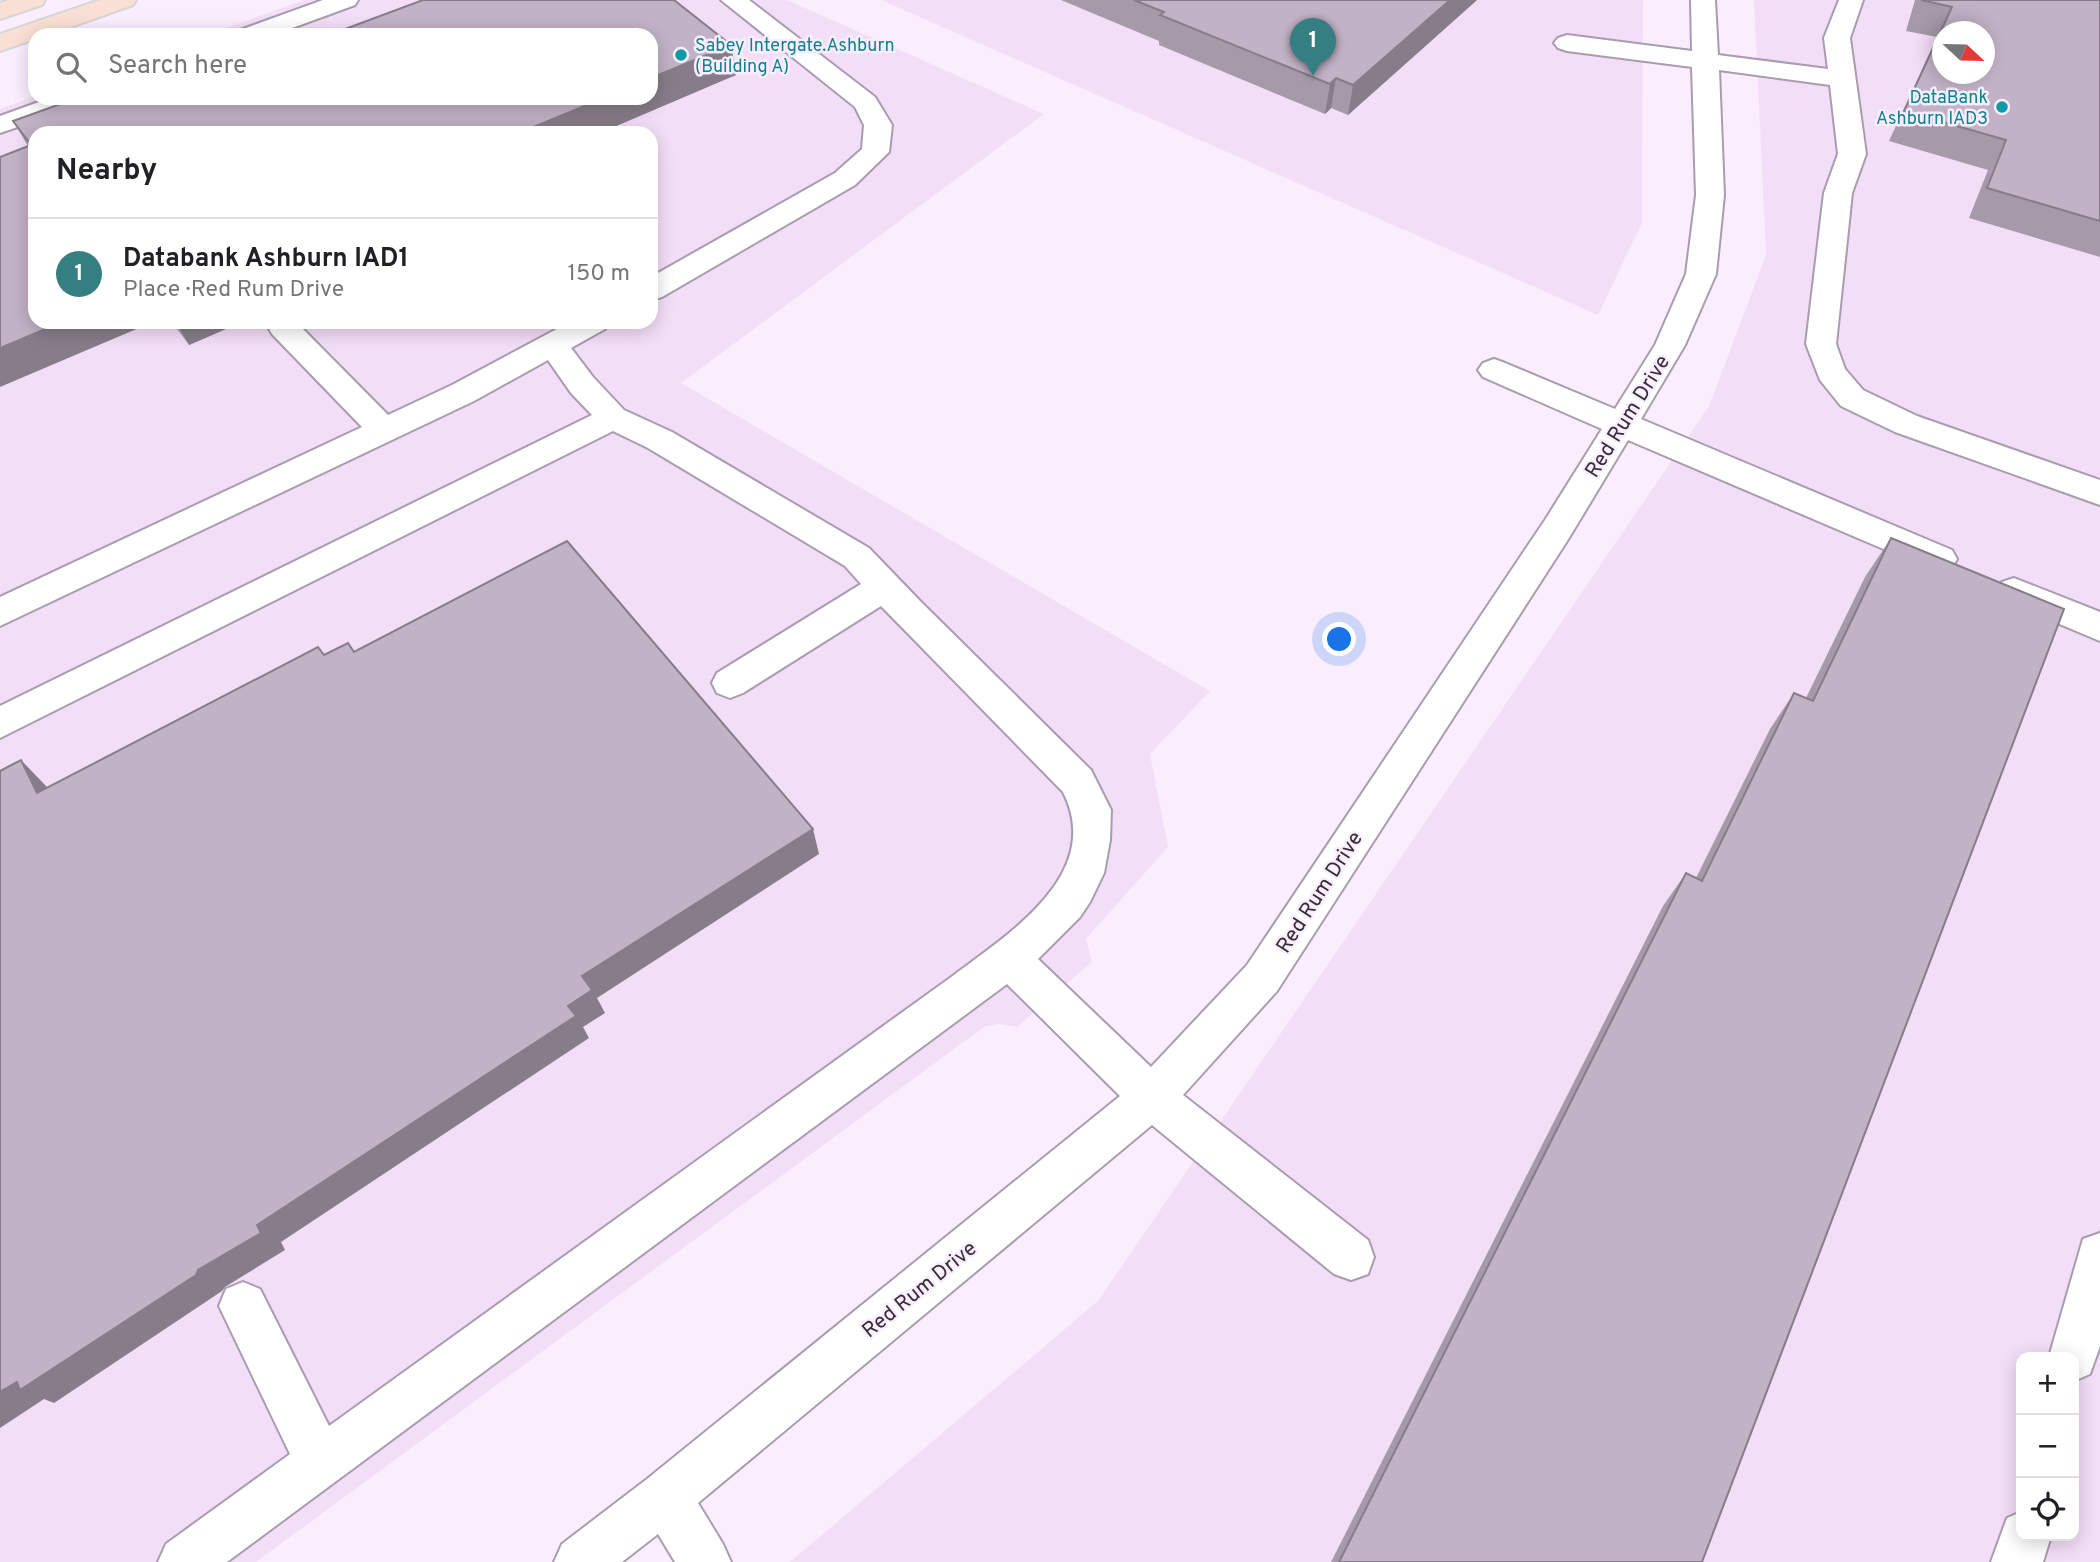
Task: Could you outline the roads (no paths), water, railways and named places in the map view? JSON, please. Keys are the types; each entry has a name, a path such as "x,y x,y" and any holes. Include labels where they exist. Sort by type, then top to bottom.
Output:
{"main road":[{"path":"0,11 33,0"},
{"path":"43,28 124,0"},
{"path":"0,43 28,33"}],"street":[{"path":"268,28 346,0"},
{"path":"658,285 845,179 875,152 878,125 866,103 733,0"},
{"name":"Red Rum Drive","path":"580,1562 665,1497 1152,1097 1262,978 1557,529 1670,345 1701,274 1710,195 1703,0"},
{"path":"1850,0 1838,38 1852,154 1838,193 1821,344 1831,373 1852,398 1906,424 2100,493"},
{"path":"1567,44 1844,79"},
{"path":"0,125 56,105"},
{"path":"285,329 384,430"},
{"path":"0,611 463,393 582,329"},
{"path":"184,1562 969,989 1042,929 1078,888 1090,849 1091,808 1077,781 857,557 660,440 613,418 582,385 553,345"},
{"path":"1494,370 2100,627"},
{"path":"0,723 613,418"},
{"path":"730,683 884,587"},
{"path":"1008,957 1152,1097 1351,1256"},
{"path":"2074,1352 2100,1256"},
{"path":"243,1306 321,1462"},
{"path":"665,1497 705,1562"},
{"path":"2017,1562 2023,1541"}],"place":[{"name":"Sabey Intergate.Ashburn (Building A)","path":"681,55"},
{"name":"Databank Ashburn IAD1","path":"1313,76"},
{"name":"DataBank Ashburn IAD3","path":"2002,107"}]}
